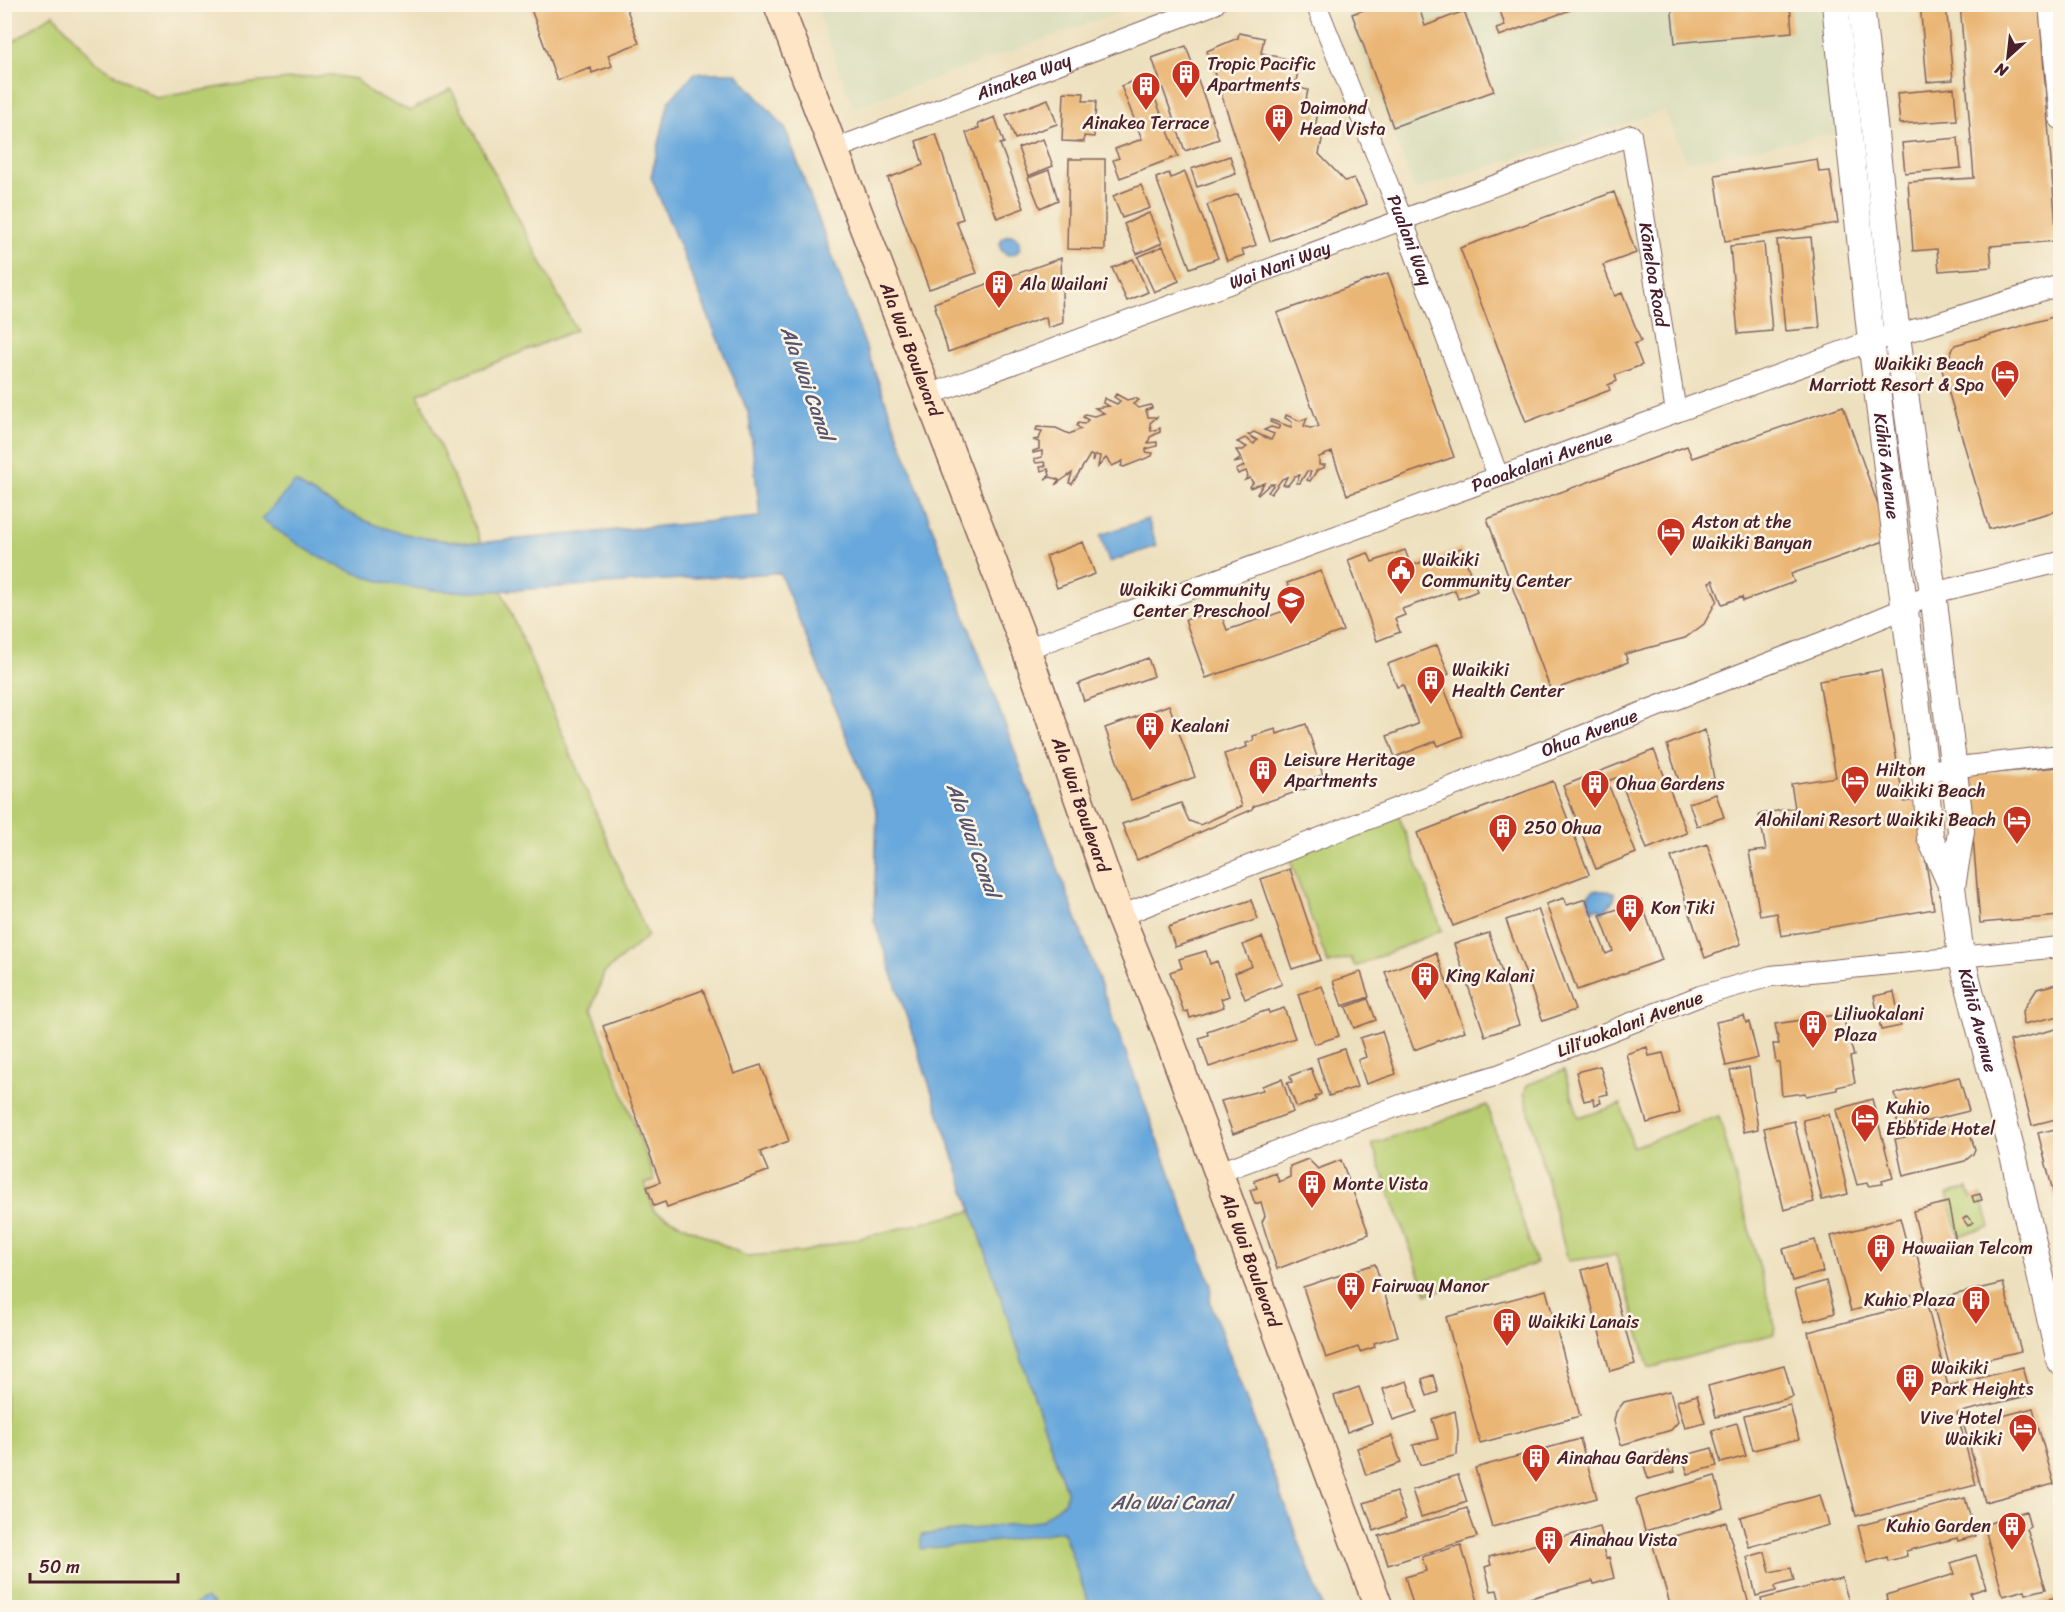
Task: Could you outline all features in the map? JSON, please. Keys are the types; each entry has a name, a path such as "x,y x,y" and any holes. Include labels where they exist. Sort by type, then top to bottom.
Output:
{"main road":[{"name":"Ala Wai Boulevard","path":"778,4 1026,649 1120,916 1167,1033 1379,1608"}],"street":[{"name":"Ainakea Way","path":"835,149 1215,4"},
{"name":"Pualani Way","path":"1316,4 1402,219 1498,476"},
{"name":"Kūhiō Avenue","path":"1835,4 1871,341 1925,771 1930,837 1952,886"},
{"name":"Kūhiō Avenue","path":"1861,4 1897,336 1961,831 1952,886 1961,956 2015,1163 2061,1362"},
{"path":"2049,4 2061,119"},
{"name":"Wai Nani Way","path":"929,395 1631,135"},
{"name":"Kāneloa Road","path":"1631,135 1676,412"},
{"path":"1856,203 1882,199"},
{"name":"Paoakalani Avenue","path":"1026,649 1871,341 1897,336 2061,285"},
{"name":"Ohua Avenue","path":"1120,916 1903,609 1932,593 2061,561"},
{"path":"1925,771 2061,754"},
{"name":"Liliʻuokalani Avenue","path":"1217,1173 1417,1099 1498,1075 1700,996 1771,976 2061,947"}],"shaded area":[{"path":"815,4 1139,4 1139,5 853,108"},
{"path":"1343,5 1823,5 1838,133 1687,162 1664,111 1415,190"}],"green space":[{"path":"53,14 95,62 156,98 233,85 329,75 356,79 371,93 410,111 451,89 576,330 418,394 648,936 604,973 592,1009 655,1180 645,1184 654,1211 746,1256 802,1252 972,1211 1066,1491 1063,1531 1090,1607 5,1608 4,48"},
{"path":"1398,814 1442,930 1355,967 1351,958 1328,964 1288,855"},
{"path":"1564,1070 1579,1118 1621,1104 1633,1147 1719,1116 1775,1325 1774,1334 1649,1368 1616,1255 1568,1261 1524,1093 1527,1085"},
{"path":"1487,1105 1536,1264 1427,1294 1372,1144"},
{"path":"1968,1188 1971,1198 1981,1195 1990,1227 1959,1236 1947,1194"}],"water":[{"name":"Ala Wai Canal","path":"695,73 736,73 785,128 1211,1284 1210,1302 1323,1607 1090,1607 1063,1531 999,1541 921,1549 921,1535 1040,1521 1065,1501 1066,1491 874,920 877,812 780,573 489,591 441,591 393,584 341,567 300,546 262,519 295,482 360,519 401,533 448,541 476,543 760,517 749,415 651,177 669,101"},
{"path":"1006,235 1014,235 1020,241 1020,249 1014,255 1006,255 1000,249 1000,241"},
{"path":"1148,519 1157,546 1109,562 1100,535"},
{"path":"1594,890 1614,892 1614,900 1602,914 1599,908 1592,910 1587,896"},
{"path":"206,1598 217,1607 190,1607"}],"building":[{"path":"529,4 625,4 639,43 608,55 612,66 592,73 591,68 557,80"},
{"path":"1380,4 1418,4 1425,26 1464,11 1494,91 1393,127 1352,14"},
{"path":"1498,4 1584,5 1499,36 1496,29 1505,26"},
{"path":"1671,4 1790,4 1792,32 1675,43"},
{"path":"1920,4 1946,4 1953,80 1927,82"},
{"path":"1960,4 2039,4 2057,241 1990,246 1992,267 1939,271 1937,249 1913,251 1908,182 1974,178"},
{"name":"Daimond Head Vista","path":"1239,33 1264,38 1261,53 1288,59 1286,68 1298,71 1295,87 1308,90 1304,109 1318,112 1314,133 1323,135 1319,154 1345,181 1354,178 1367,204 1270,241 1207,51 1238,38"},
{"name":"Tropic Pacific Apartments","path":"1186,46 1219,139 1185,151 1152,58"},
{"name":"Ainakea Terrace","path":"1146,76 1178,156 1120,178 1113,160 1119,158 1115,149 1142,139 1121,86"},
{"path":"1954,88 1957,120 1900,124 1897,93"},
{"path":"1064,92 1084,93 1083,101 1096,101 1094,137 1084,136 1084,142 1062,141"},
{"path":"1048,99 1057,124 1015,139 1006,115"},
{"path":"995,117 1004,143 1000,144 1024,208 997,218 966,133 979,128 978,124"},
{"path":"936,134 963,219 956,221 977,273 929,289 888,178 923,165 916,141"},
{"path":"1958,138 1961,168 1905,173 1902,143"},
{"path":"1043,139 1053,166 1028,176 1018,148"},
{"path":"1230,156 1236,174 1197,187 1191,169"},
{"path":"1069,159 1105,159 1105,250 1067,249"},
{"path":"1817,159 1819,172 1830,171 1838,223 1725,241 1715,175"},
{"path":"1049,170 1058,200 1040,208 1028,178"},
{"path":"1185,172 1218,258 1190,268 1156,178 1169,173 1171,178"},
{"path":"1141,185 1150,208 1122,218 1113,196"},
{"path":"1614,192 1636,253 1603,265 1615,296 1622,293 1641,341 1634,344 1642,365 1615,375 1617,381 1608,385 1610,390 1526,422 1460,248"},
{"path":"1238,194 1256,245 1242,250 1244,255 1227,261 1207,205"},
{"path":"1149,213 1162,243 1137,254 1124,224"},
{"path":"1811,237 1820,328 1785,331 1777,240"},
{"path":"1764,243 1772,331 1738,334 1730,246"},
{"path":"1163,246 1179,281 1154,292 1138,257"},
{"name":"Ala Wailani","path":"1061,258 1063,323 1048,328 1046,317 948,352 934,303"},
{"path":"1133,259 1148,292 1127,301 1112,268"},
{"path":"1388,273 1454,457 1347,495 1332,452 1319,457 1319,465 1325,465 1324,468 1317,470 1310,481 1307,480 1311,472 1307,471 1300,483 1296,483 1300,475 1295,476 1288,485 1283,485 1287,477 1282,479 1271,494 1268,492 1274,484 1270,484 1258,495 1264,483 1250,488 1253,483 1250,478 1245,480 1248,476 1246,471 1238,474 1236,470 1244,466 1242,461 1234,463 1241,458 1236,450 1243,450 1247,447 1237,442 1245,438 1254,444 1257,440 1248,435 1254,432 1271,440 1274,434 1264,430 1271,427 1278,429 1280,426 1270,422 1271,420 1291,427 1292,422 1285,418 1286,415 1300,421 1307,418 1304,426 1319,427 1277,313"},
{"name":"Waikiki Beach Marriott Resort & Spa","path":"2060,315 2060,510 1989,529 1942,370 1955,345"},
{"path":"1116,394 1127,400 1135,398 1139,400 1133,404 1139,408 1151,405 1152,408 1146,410 1148,417 1157,417 1150,423 1151,431 1160,428 1160,432 1150,437 1148,443 1157,442 1157,446 1146,449 1146,452 1153,453 1152,456 1124,467 1121,466 1123,461 1112,466 1106,458 1098,467 1100,456 1096,455 1092,462 1093,456 1090,455 1072,484 1069,483 1072,473 1055,485 1059,480 1051,477 1045,479 1050,475 1048,469 1041,471 1040,467 1046,466 1044,462 1036,463 1034,459 1042,457 1042,451 1033,453 1039,449 1039,442 1033,440 1039,439 1042,431 1036,430 1037,427 1056,428 1069,434 1081,429 1077,426 1078,423 1084,424 1088,420 1083,417 1085,414 1094,416 1104,413 1095,408 1109,406 1103,403 1104,398 1117,404 1120,401 1114,397"},
{"name":"Aston at the Waikiki Banyan","path":"1843,406 1890,539 1791,574 1794,582 1743,601 1742,597 1722,604 1713,580 1709,582 1717,600 1704,624 1685,638 1625,654 1628,662 1551,691 1487,519 1687,446 1692,458"},
{"path":"1083,542 1095,574 1057,588 1046,556"},
{"name":"Waikiki Community Center","path":"1461,548 1477,591 1458,599 1455,590 1402,609 1405,615 1395,619 1400,632 1377,641 1348,560 1368,553 1372,562 1405,550 1411,566"},
{"name":"Waikiki Community Center Preschool","path":"1321,571 1343,631 1206,678 1185,620 1219,609 1227,630 1296,607 1287,583"},
{"name":"Waikiki Health Center","path":"1437,645 1449,674 1440,678 1463,736 1438,746 1436,741 1395,757 1387,736 1418,724 1403,685 1397,687 1388,664"},
{"path":"1148,658 1154,676 1084,701 1078,684"},
{"name":"Hilton Waikiki Beach","path":"1881,670 1904,802 1915,800 1934,909 1781,936 1777,913 1760,916 1749,852 1766,850 1759,814 1795,808 1791,784 1836,777 1819,681"},
{"name":"Kealani","path":"1169,705 1195,777 1131,800 1105,728"},
{"name":"Leisure Heritage Apartments","path":"1306,724 1323,775 1312,778 1314,786 1254,806 1251,810 1137,860 1122,824 1181,803 1189,821 1200,825 1242,806 1224,754 1247,747 1246,743 1254,741 1253,736 1276,729 1277,734"},
{"path":"1705,730 1714,779 1681,787 1667,745"},
{"name":"Ohua Gardens","path":"1654,750 1687,833 1647,849 1619,777 1607,781 1636,853 1596,869 1563,786"},
{"name":"Alohilani Resort Waikiki Beach","path":"2060,767 2060,916 1980,923 1968,775"},
{"name":"250 Ohua","path":"1553,781 1589,874 1453,926 1417,833"},
{"path":"1716,794 1724,817 1697,826 1689,803"},
{"path":"1707,844 1741,944 1705,958 1671,857"},
{"path":"1290,869 1321,960 1292,969 1261,879"},
{"name":"Kon Tiki","path":"1564,898 1567,905 1586,899 1606,954 1613,951 1600,915 1641,901 1662,960 1577,990 1546,904"},
{"path":"1251,900 1258,919 1175,947 1168,927"},
{"path":"1538,909 1575,1010 1543,1021 1506,920"},
{"path":"1489,933 1519,1025 1485,1036 1454,944"},
{"path":"1262,937 1282,984 1245,999 1235,973 1252,966 1243,945"},
{"path":"1206,951 1210,964 1217,961 1229,996 1221,999 1224,1007 1190,1018 1188,1011 1184,1012 1170,972 1182,968 1179,959"},
{"name":"King Kalani","path":"1436,953 1465,1031 1414,1050 1385,972"},
{"path":"1361,972 1369,997 1342,1006 1333,981"},
{"path":"2060,983 2060,1016 2024,1024 2023,1011 2037,989"},
{"path":"1322,986 1339,1036 1314,1044 1298,994"},
{"path":"703,990 734,1074 761,1065 789,1141 760,1152 768,1171 667,1207 665,1202 654,1206 647,1187 660,1182 603,1026"},
{"path":"1894,992 1901,1026 1881,1030 1874,996"},
{"path":"1368,999 1376,1020 1354,1028 1346,1007"},
{"path":"1284,1008 1295,1038 1209,1067 1199,1038 1208,1035 1207,1031 1268,1010 1269,1013"},
{"name":"Liliuokalani Plaza","path":"1842,1014 1854,1056 1850,1057 1855,1083 1837,1087 1837,1090 1806,1096 1805,1093 1782,1096 1779,1062 1776,1062 1773,1044 1779,1044 1775,1024"},
{"path":"1744,1016 1746,1023 1749,1022 1758,1058 1726,1066 1716,1022"},
{"path":"2060,1028 2060,1118 2032,1125 2010,1041"},
{"path":"1382,1031 1396,1074 1366,1084 1358,1060 1366,1057 1360,1038"},
{"path":"1647,1047 1649,1056 1663,1053 1680,1113 1647,1123 1626,1054"},
{"path":"1344,1049 1357,1087 1329,1096 1317,1058"},
{"path":"1600,1066 1608,1094 1599,1096 1601,1103 1594,1105 1593,1099 1584,1101 1576,1072"},
{"path":"1749,1067 1758,1129 1744,1132 1730,1071"},
{"path":"1311,1068 1321,1094 1315,1097 1316,1100 1297,1108 1287,1083 1292,1082 1290,1076"},
{"name":"Kuhio Ebbtide Hotel","path":"1959,1077 1969,1111 1899,1128 1894,1109 1900,1107 1894,1094"},
{"path":"1282,1079 1293,1112 1233,1134 1221,1101 1263,1090 1262,1086"},
{"name":"Kuhio Ebbtide Hotel","path":"1872,1099 1893,1178 1882,1181 1883,1184 1857,1185 1836,1110"},
{"path":"1829,1114 1848,1194 1822,1200 1803,1120"},
{"path":"1794,1121 1814,1202 1784,1210 1764,1128"},
{"name":"Kuhio Ebbtide Hotel","path":"1967,1125 1975,1149 1965,1161 1903,1176 1895,1139"},
{"path":"2060,1128 2060,1219 2038,1133"},
{"name":"Monte Vista","path":"1308,1159 1318,1169 1341,1160 1369,1234 1277,1269 1262,1222 1265,1216 1261,1202 1255,1204 1250,1190 1257,1188 1254,1181 1276,1173 1279,1182 1290,1177 1290,1166"},
{"path":"1980,1194 1982,1200 1974,1202 1972,1196"},
{"path":"1948,1202 1955,1237 1922,1247 1913,1211"},
{"path":"1967,1216 1973,1222 1968,1226 1963,1219"},
{"name":"Hawaiian Telcom","path":"1900,1218 1910,1256 1917,1255 1926,1291 1851,1311 1831,1236"},
{"path":"1815,1240 1823,1272 1792,1281 1783,1249"},
{"path":"1607,1263 1635,1364 1610,1371 1582,1270"},
{"name":"Fairway Manor","path":"1375,1264 1398,1336 1374,1343 1375,1347 1360,1352 1358,1347 1326,1358 1303,1287"},
{"path":"1826,1281 1835,1313 1804,1322 1795,1290"},
{"name":"Kuhio Plaza","path":"2003,1283 2021,1351 1950,1368 1932,1300"},
{"name":"Waikiki Lanais","path":"1546,1290 1580,1416 1480,1443 1446,1317"},
{"name":"Waikiki Park Heights","path":"1926,1301 1948,1386 2023,1367 2031,1395 1957,1413 1976,1485 1856,1516 1808,1332"},
{"path":"1784,1365 1793,1397 1716,1417 1708,1386"},
{"path":"1433,1375 1438,1392 1427,1396 1422,1379"},
{"path":"1407,1381 1417,1412 1393,1420 1383,1389"},
{"path":"1359,1387 1372,1423 1347,1432 1334,1396"},
{"path":"1670,1391 1678,1422 1671,1430 1621,1445 1614,1421 1616,1412 1624,1402"},
{"path":"1697,1395 1705,1423 1685,1428 1677,1401"},
{"path":"1790,1405 1799,1439 1753,1450 1744,1416"},
{"path":"2033,1408 2054,1484 1985,1502 1964,1426"},
{"path":"1455,1411 1458,1431 1457,1455 1420,1465 1413,1445 1438,1439 1432,1419"},
{"path":"1737,1423 1746,1456 1721,1463 1712,1430"},
{"path":"1392,1436 1401,1463 1366,1475 1357,1448"},
{"name":"Ainahau Gardens","path":"1580,1439 1597,1498 1492,1527 1475,1468"},
{"path":"1712,1448 1717,1466 1688,1474 1682,1456"},
{"path":"1668,1450 1675,1472 1648,1479 1642,1458"},
{"path":"1458,1475 1467,1502 1421,1517 1412,1490"},
{"path":"1715,1476 1724,1508 1645,1531 1636,1499"},
{"path":"1396,1492 1406,1519 1374,1531 1364,1503"},
{"path":"1820,1495 1829,1525 1749,1547 1740,1517"},
{"path":"1965,1498 1976,1536 1958,1541 1957,1538 1906,1551 1907,1556 1888,1561 1887,1557 1868,1563 1858,1526"},
{"path":"1467,1508 1477,1537 1388,1565 1379,1536"},
{"name":"Kuhio Garden","path":"2026,1511 2030,1527 2027,1529 2046,1589 2026,1594 2025,1590 2003,1596 1984,1525"},
{"path":"1726,1522 1750,1608 1671,1608 1652,1542"},
{"name":"Ainahau Vista","path":"1600,1527 1605,1545 1602,1546 1606,1558 1609,1557 1614,1578 1594,1584 1593,1581 1501,1606 1497,1590 1491,1591 1485,1567 1491,1565 1489,1557"},
{"path":"1461,1545 1480,1608 1414,1608 1405,1577 1426,1571 1422,1557"},
{"path":"1765,1552 1770,1572 1791,1568 1794,1581 1775,1586 1776,1591 1756,1596 1747,1557"},
{"path":"1976,1555 1986,1588 1970,1593 1974,1608 1889,1608 1886,1595 1955,1574 1951,1563"},
{"path":"1842,1578 1850,1606 1763,1608 1761,1599"},
{"path":"2060,1596 2060,1608 2020,1608 2020,1607"}],"place":[{"name":"Tropic Pacific Apartments","path":"1186,100"},
{"name":"Ainakea Terrace","path":"1146,112"},
{"name":"Daimond Head Vista","path":"1279,144"},
{"name":"Ala Wailani","path":"999,310"},
{"name":"Waikiki Beach Marriott Resort & Spa","path":"2005,400"},
{"name":"Aston at the Waikiki Banyan","path":"1671,558"},
{"name":"Waikiki Community Center","path":"1401,596"},
{"name":"Waikiki Community Center Preschool","path":"1291,626"},
{"name":"Waikiki Health Center","path":"1431,706"},
{"name":"Kealani","path":"1150,752"},
{"name":"Leisure Heritage Apartments","path":"1263,796"},
{"name":"Hilton Waikiki Beach","path":"1855,806"},
{"name":"Ohua Gardens","path":"1595,810"},
{"name":"Alohilani Resort Waikiki Beach","path":"2017,846"},
{"name":"250 Ohua","path":"1503,854"},
{"name":"Kon Tiki","path":"1630,934"},
{"name":"King Kalani","path":"1425,1002"},
{"name":"Liliuokalani Plaza","path":"1813,1050"},
{"name":"Kuhio Ebbtide Hotel","path":"1865,1144"},
{"name":"Monte Vista","path":"1312,1210"},
{"name":"Hawaiian Telcom","path":"1881,1274"},
{"name":"Fairway Manor","path":"1351,1312"},
{"name":"Kuhio Plaza","path":"1976,1326"},
{"name":"Waikiki Lanais","path":"1507,1348"},
{"name":"Waikiki Park Heights","path":"1910,1404"},
{"name":"Vive Hotel Waikiki","path":"2023,1454"},
{"name":"Ainahau Gardens","path":"1536,1484"},
{"name":"Kuhio Garden","path":"2012,1552"},
{"name":"Ainahau Vista","path":"1549,1566"}]}
